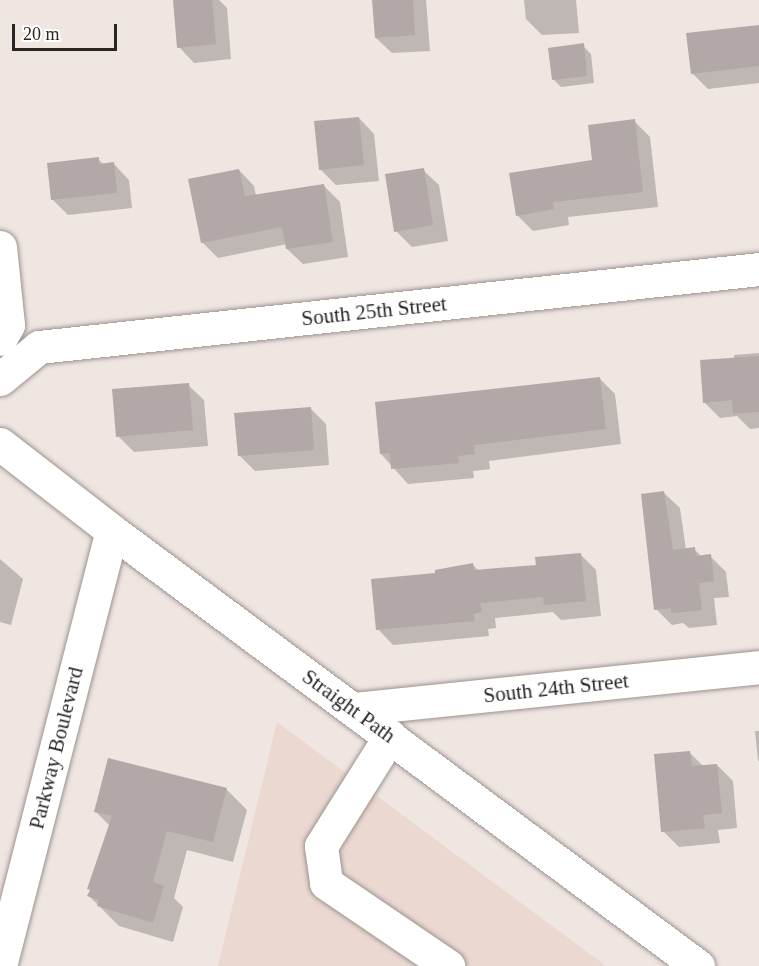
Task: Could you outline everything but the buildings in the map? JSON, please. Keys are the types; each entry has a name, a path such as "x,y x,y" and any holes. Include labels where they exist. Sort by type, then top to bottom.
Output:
{"street":[{"path":"0,247 8,325 0,339"},
{"name":"South 25th Street","path":"0,380 39,347 759,269"},
{"name":"Straight Path","path":"0,444 112,531 699,966"},
{"name":"Parkway Boulevard","path":"0,966 112,531"},
{"name":"South 24th Street","path":"354,709 759,667"},
{"path":"390,736 321,846 326,883 448,966"}],"shaded area":[{"path":"277,722 606,966 218,966"}]}
